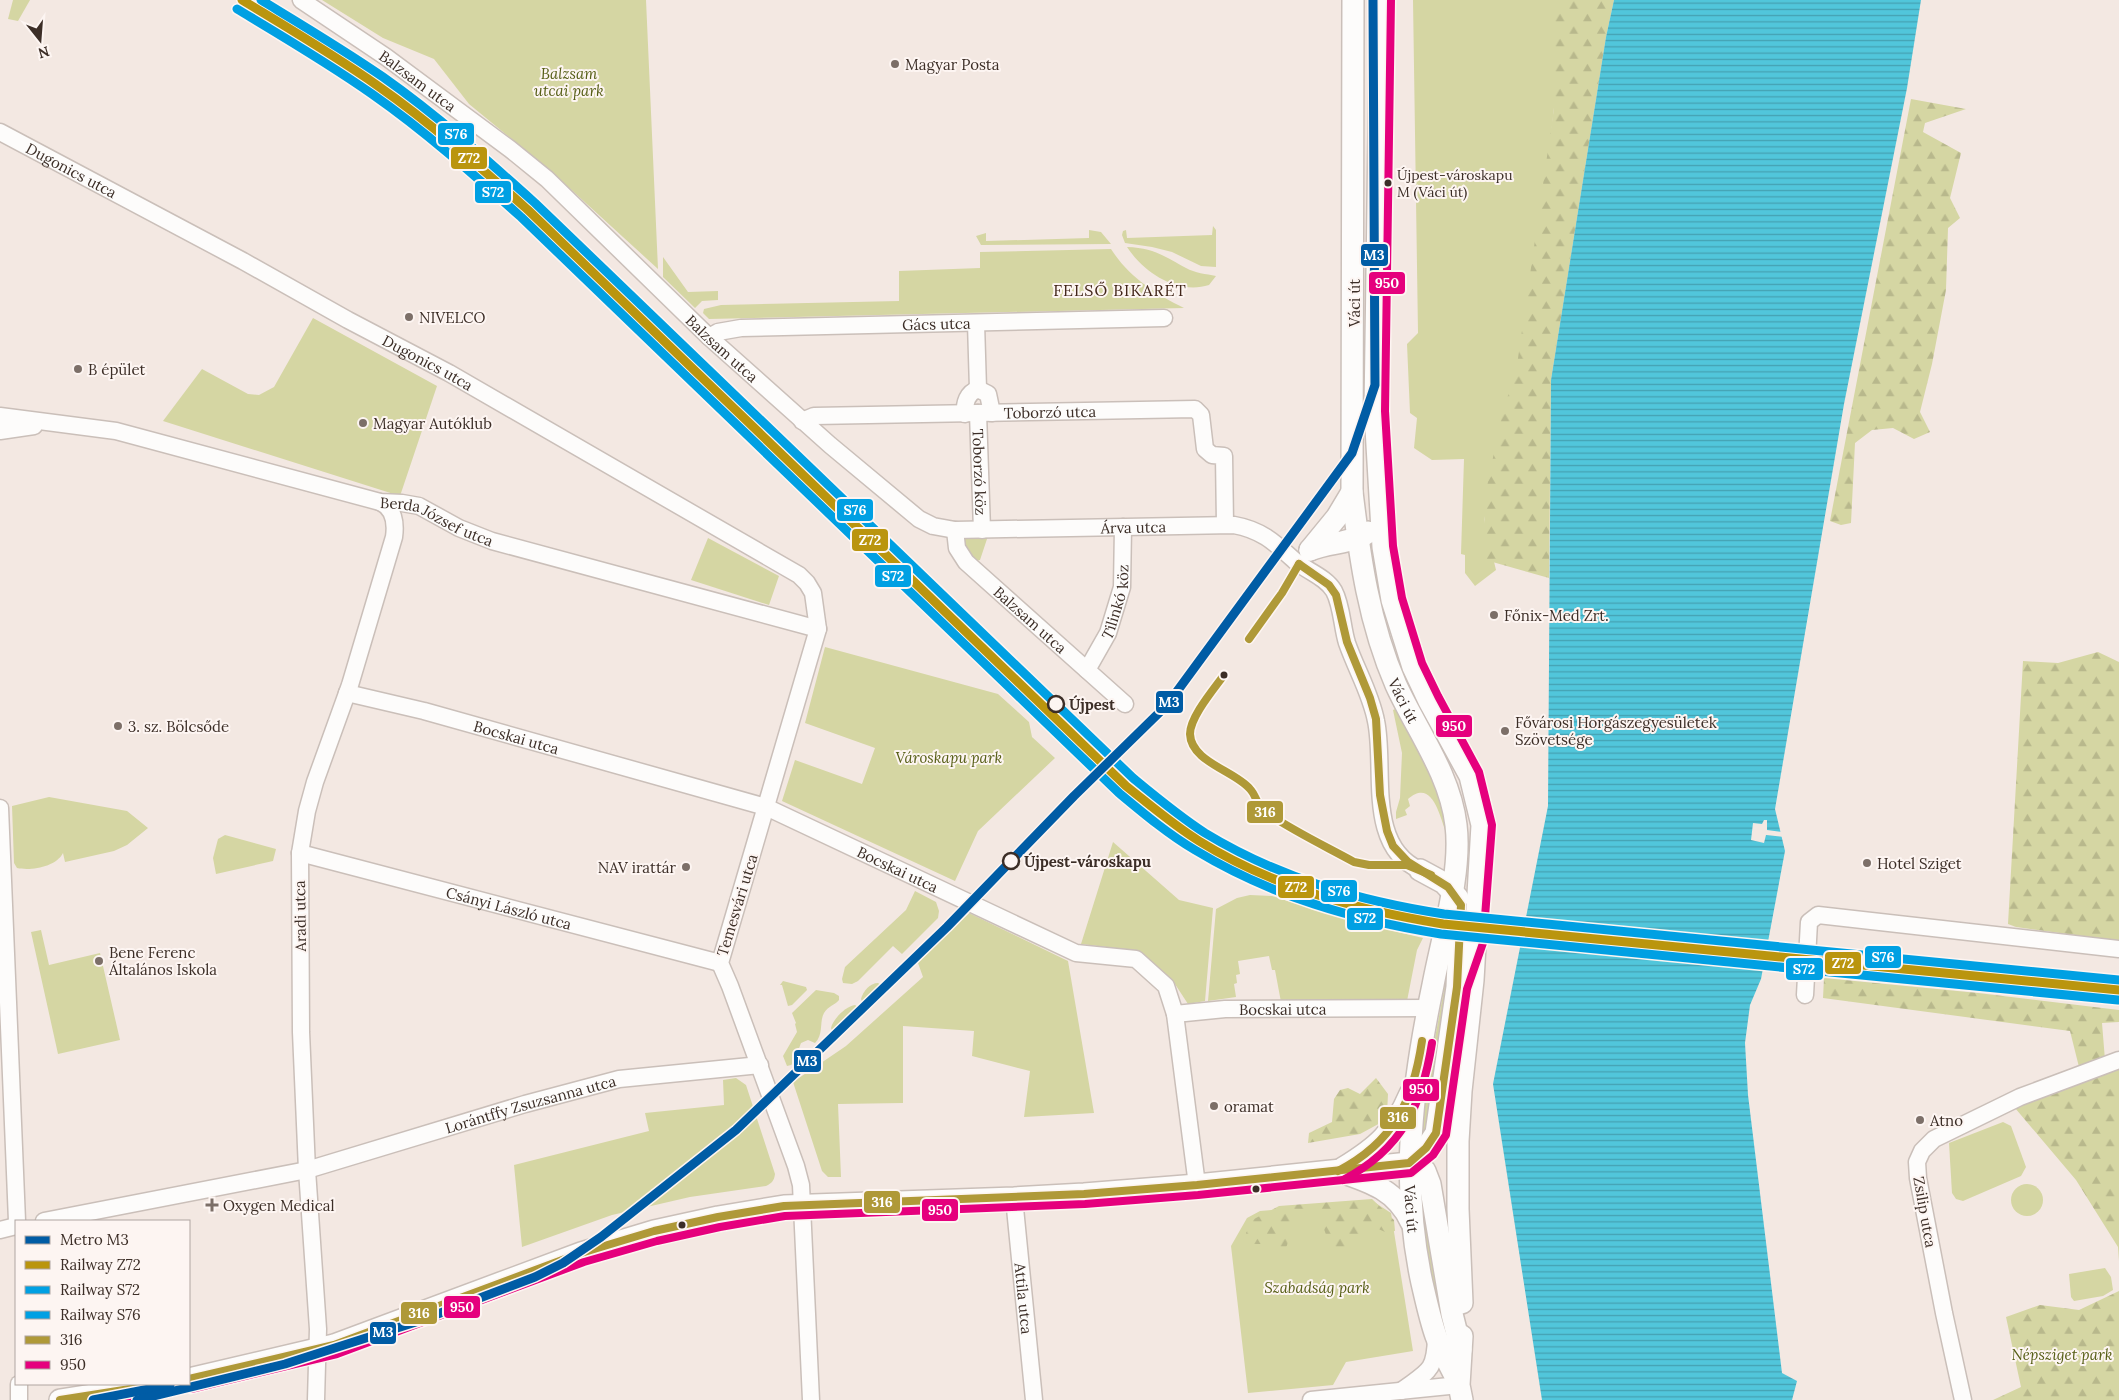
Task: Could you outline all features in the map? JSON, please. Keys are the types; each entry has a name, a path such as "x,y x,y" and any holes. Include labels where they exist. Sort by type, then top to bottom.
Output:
{"main road":[{"name":"Váci út","path":"1353,0 1352,492 1366,595 1378,638 1396,686 1441,772 1452,800 1456,827 1452,891 1415,1081 1409,1163 1417,1258 1436,1335 1461,1392"},
{"name":"Váci út","path":"1381,0 1376,403 1380,514 1387,576 1399,625 1421,684 1470,776 1482,825 1473,980 1461,1091 1458,1141 1458,1209 1462,1313 1461,1392"},
{"path":"1304,557 1337,517 1352,492"},
{"path":"1304,557 1328,543 1358,539 1372,528 1380,514"},
{"path":"1417,868 1440,861 1456,847"},
{"path":"1409,1163 1426,1148 1436,1133 1458,987 1461,910 1460,902 1452,891 1440,880 1417,868"},
{"path":"1458,987 1474,941"},
{"path":"1448,1055 1458,1141"},
{"path":"1339,1171 1379,1144 1389,1133 1404,1108 1415,1081"},
{"path":"190,1379 317,1350 431,1310 573,1256 654,1231 718,1217 784,1206 1014,1198 1196,1185 1409,1163 1425,1170 1430,1184 1452,1314 1461,1350"},
{"path":"1339,1171 1386,1190 1402,1204 1413,1226"},
{"path":"60,1400 156,1385"}],"street":[{"name":"Balzsam utca","path":"301,0 386,57 540,173 709,336 830,445 912,515 933,526 955,530 957,548 966,562 1125,704"},
{"name":"Dugonics utca","path":"0,132 243,260 348,320 450,373 804,578 813,593 818,629"},
{"name":"Gács utca","path":"709,336 718,332 741,328 1164,318"},
{"path":"976,323 978,389"},
{"name":"Toborzó köz","path":"978,413 967,398 978,389 988,394 978,413 982,530"},
{"name":"Toborzó utca","path":"802,420 812,417 839,416 1195,409 1201,415 1205,449 1212,455 1224,456 1225,524"},
{"name":"Berda József utca","path":"0,416 116,431 380,502 419,506 459,528 492,541 818,629"},
{"path":"830,445 830,428 839,416"},
{"name":"Berda József utca","path":"0,431 54,423"},
{"name":"Aradi utca","path":"316,1400 318,1329 307,1170 301,1032 300,853 307,811 313,789 347,693 394,537 392,513 389,508 380,502"},
{"name":"Árva utca","path":"955,530 1225,524 1245,527 1263,534 1304,557 1334,592 1347,642 1376,720 1380,795 1387,831 1397,852 1417,868"},
{"name":"Tilinkó köz","path":"1087,670 1108,633 1122,587 1123,527"},
{"name":"Temesvári utca","path":"811,1400 803,1205 796,1166 760,1065 720,963 818,629"},
{"name":"Bocskai utca","path":"347,693 424,711 766,808 1076,953 1136,959 1166,986 1175,1014 1226,1009 1428,1008"},
{"path":"0,808 4,1032 17,1220"},
{"name":"Csányi László utca","path":"300,853 720,963"},
{"path":"1806,995 1810,922 1818,915 2119,949"},
{"path":"1175,1014 1196,1185"},
{"name":"Zsilip utca","path":"1963,1400 1918,1178 1917,1162 1922,1151 1934,1139 2020,1097 2119,1060"},
{"name":"Lorántffy Zsuzsanna utca","path":"49,1220 307,1170 525,1104 619,1079 760,1065"},
{"name":"Attila utca","path":"1014,1198 1034,1400"},
{"path":"0,1230 15,1226"},
{"path":"1402,1390 1425,1373 1432,1365 1435,1359 1436,1335"},
{"path":"19,1385 19,1400"},
{"path":"1311,1400 1402,1390 1461,1392"}],"green space":[{"path":"13,0 30,0 18,21 8,19"},
{"name":"Balzsam utcai park","path":"322,0 646,0 658,269 554,174 469,104 434,59 383,38"},
{"path":"1413,0 1580,0 1554,108 1525,366 1484,520 1496,570 1475,586 1465,573 1465,555 1461,554 1464,459 1432,460 1414,448 1417,418 1410,413 1407,344 1418,333"},
{"path":"1551,0 1614,0 1606,37 1551,380 1549,578 1482,559 1486,491 1504,405 1515,379 1554,108"},
{"path":"1911,99 1966,109 1925,123 1923,132 1961,153 1950,198 1960,218 1948,228 1946,290 1932,364 1920,412 1930,432 1914,439 1893,428 1872,430 1855,443 1851,523 1841,525 1830,521"},
{"path":"1213,226 1216,230 1216,267 1201,266 1172,252 1125,243 1122,235 1123,231 1126,230 1127,238 1212,235"},
{"path":"1089,230 1101,232 1111,244 981,245 976,236 986,233 986,241 1089,238"},
{"path":"1127,247 1152,251 1189,270 1216,276 1209,285 1186,287 1174,284 1152,273 1134,257"},
{"path":"1111,249 1134,276 1162,296 1184,308 709,319 703,313 704,309 721,305 899,301 899,271 980,268 980,252"},
{"path":"663,257 688,292 718,291 718,300 702,301 695,308 663,277"},
{"path":"313,318 437,386 400,496 163,421 202,369 248,394 259,395 274,387"},
{"path":"988,536 980,560 976,561 963,546 962,541 967,537"},
{"path":"708,538 779,576 769,605 691,580"},
{"name":"Városkapu park","path":"825,647 998,694 1029,722 1032,737 1055,758 978,831 955,881 782,801 795,760 862,784 875,748 805,723"},
{"path":"2098,652 2119,662 2119,941 2016,927 2008,924 2023,661 2058,663"},
{"path":"1402,706 1447,801 1447,835 1434,802 1424,793 1417,794 1408,799 1410,806 1405,810 1407,815 1396,819 1400,798 1402,753 1393,710"},
{"path":"49,797 127,811 148,828 127,845 114,851 65,862 63,853 55,862 43,867 17,868 14,863 12,806"},
{"path":"225,835 276,849 273,861 216,874 213,858 218,839"},
{"path":"1113,842 1179,900 1213,908 1205,1001 1188,1004 1173,981 1140,951 1081,944"},
{"path":"915,891 936,902 939,911 938,918 902,954 893,946 858,981 852,984 843,983 845,967 906,910"},
{"path":"1250,895 1272,896 1348,920 1423,938 1417,950 1407,1001 1281,1002 1275,970 1272,970 1269,956 1238,961 1240,974 1236,975 1237,983 1234,984 1236,997 1208,1001 1216,909 1237,898"},
{"path":"969,913 1068,961 1094,1113 1024,1117 1030,1071 972,1056 974,1031 903,1026 903,1103 838,1104 841,1177 828,1177 822,1171 793,1082 846,1046 923,977 918,963"},
{"path":"41,930 49,965 100,953 120,1040 58,1054 31,932"},
{"path":"1451,952 1426,1133 1422,1133 1422,1108"},
{"path":"1824,978 1978,993 2119,1010 2119,1022 2102,1023 2105,1060 2119,1060 2119,1261 2118,1247 2076,1180 2015,1108 2082,1079 2070,1031 1823,998"},
{"path":"783,981 806,987 807,990 792,1005 788,1006 782,985 780,985"},
{"path":"878,983 884,987 883,994 873,1004 863,1004 861,999 865,990 872,984"},
{"path":"816,990 834,993 839,996 839,1000 824,1013 820,1036 815,1043 808,1040 801,1043 798,1051 801,1056 791,1065 787,1066 783,1056 797,1032 792,1013"},
{"path":"855,1005 861,1009 860,1016 843,1033 833,1033 832,1024 837,1017 844,1010"},
{"path":"736,1078 746,1085 775,1174 771,1183 766,1186 690,1197 612,1215 522,1247 514,1165 649,1131 645,1113 724,1105 723,1080"},
{"path":"1376,1078 1388,1094 1387,1114 1384,1121 1360,1134 1308,1143 1309,1133 1332,1122 1334,1099 1340,1090 1348,1088 1360,1094"},
{"path":"2003,1122 2011,1126 2026,1167 2021,1176 1963,1201 1956,1199 1952,1193 1949,1143"},
{"path":"2027,1184 2039,1188 2043,1200 2039,1212 2027,1216 2015,1212 2011,1200 2015,1188"},
{"path":"1418,1186 1423,1186 1449,1333 1445,1334 1430,1277"},
{"path":"1372,1199 1394,1220 1395,1231 1385,1232 1372,1226 1363,1229 1355,1245 1349,1250 1340,1253 1331,1249 1324,1229 1322,1212 1312,1211 1303,1214 1296,1228 1287,1234 1288,1243 1286,1248 1278,1253 1272,1250 1271,1236 1265,1238 1261,1244 1250,1244 1246,1233 1254,1219 1279,1206"},
{"name":"Szabadság park","path":"1374,1202 1391,1213 1413,1351 1346,1362 1333,1385 1248,1393 1231,1246 1247,1218 1260,1211"},
{"path":"2105,1268 2111,1277 2113,1290 2103,1296 2074,1301 2071,1297 2069,1274"},
{"name":"Népsziget park","path":"2119,1291 2119,1400 1993,1400 2021,1387 2006,1317 2040,1305 2079,1310"}],"water":[{"path":"1614,0 1921,0 1907,88 1844,404 1775,809 1785,851 1761,979 1750,1005 1745,1043 1748,1095 1782,1373 1797,1381 1792,1400 1542,1400 1493,1084 1548,806 1551,380 1606,37"}],"pier":[{"path":"1764,820 1767,820 1767,830 1783,832 1784,837 1766,835 1764,843 1751,840 1753,823 1762,824"},
{"path":"1522,921 1769,948 1765,968 1518,942"}],"metro line":[{"name":"M3","path":"137,1400 285,1364 422,1320 535,1277 563,1263 601,1237 736,1130 947,927 1074,796 1167,705 1352,453 1375,385 1373,0"},
{"name":"M3","path":"93,1400 170,1385"}],"rail line":[{"name":"Z72","path":"242,0 378,86 436,130 473,162 528,210 1126,786 1180,828 1227,857 1286,884 1348,904 1443,924 2119,990"},
{"name":"S76","path":"261,0 383,77 480,154 535,203 1133,778 1186,820 1233,849 1262,863 1321,886 1351,895 1444,914 2119,980"},
{"name":"S72","path":"237,9 372,94 467,169 521,217 1119,793 1175,837 1224,866 1253,881 1314,904 1377,921 1441,934 2118,1000"}],"transit line":[{"name":"950","path":"191,1389 337,1354 584,1262 657,1241 720,1227 785,1216 1085,1204 1198,1195 1411,1173 1433,1155 1446,1135 1467,989 1483,943 1492,825 1479,772 1422,663 1402,598 1393,546 1385,411 1391,0"},
{"name":"316","path":"1249,639 1282,593 1299,564"},
{"name":"316","path":"190,1379 334,1345 581,1253 654,1231 718,1217 784,1206 1084,1194 1197,1185 1409,1163 1426,1148 1436,1133 1457,987 1461,905 1448,887 1408,862 1393,846 1387,831 1380,795 1376,719 1370,698 1347,642 1336,595 1329,585 1299,564"},
{"name":"316","path":"1224,675 1203,703 1191,727 1192,744 1205,759 1243,783 1252,791 1264,811 1274,818 1354,862 1369,865 1407,865 1431,875"},
{"name":"316","path":"1338,1171 1357,1160 1373,1147 1398,1118 1413,1083 1422,1041"},
{"name":"950","path":"1343,1180 1363,1168 1380,1154 1406,1124 1422,1087 1432,1043"},
{"name":"316","path":"60,1400 156,1385"},
{"name":"950","path":"125,1400 164,1394"}],"place":[{"name":"Magyar Posta","path":"895,64"},
{"name":"Újpest-városkapu M (Váci út)","path":"1388,183"},
{"name":"NIVELCO","path":"409,317"},
{"name":"B épület","path":"78,369"},
{"name":"Magyar Autóklub","path":"363,423"},
{"name":"Főnix-Med Zrt.","path":"1494,615"},
{"name":"Újpest","path":"1056,704"},
{"name":"3. sz. Bölcsőde","path":"118,726"},
{"name":"Fővárosi Horgászegyesületek Szövetsége","path":"1505,731"},
{"name":"Újpest-városkapu","path":"1011,861"},
{"name":"Hotel Sziget","path":"1867,863"},
{"name":"NAV irattár","path":"686,867"},
{"name":"Bene Ferenc Általános Iskola","path":"99,961"},
{"name":"oramat","path":"1214,1106"},
{"name":"Atno","path":"1920,1120"},
{"name":"Oxygen Medical","path":"212,1205"}],"district":[{"name":"FELSŐ BIKARÉT","path":"1120,290"}]}
